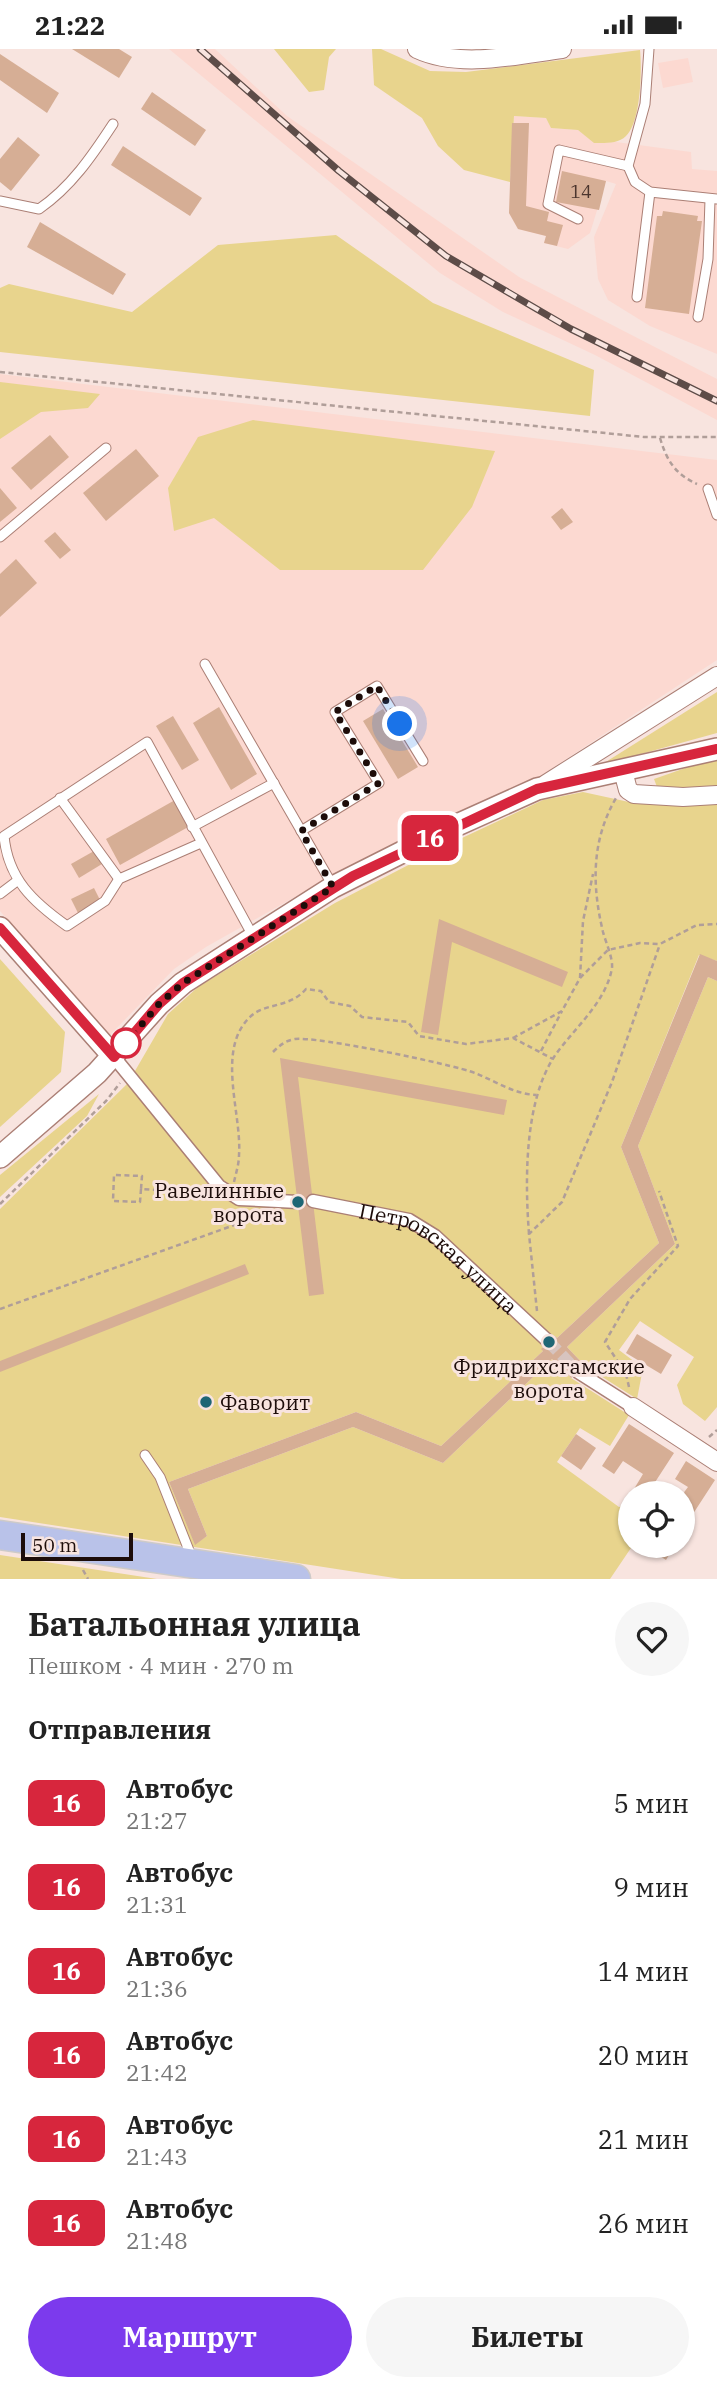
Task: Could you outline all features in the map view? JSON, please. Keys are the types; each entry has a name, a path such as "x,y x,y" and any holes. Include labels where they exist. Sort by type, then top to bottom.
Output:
{"main road":[{"path":"0,1535 296,1579"}],"street":[{"path":"417,49 440,57 462,58 562,49"},
{"path":"0,1157 121,1065 159,1004 183,983 333,887 446,830 537,789 717,676"},
{"path":"537,789 626,781 717,749"},
{"path":"626,781 640,795 717,795"},
{"path":"0,928 121,1065 210,1176 236,1197 298,1202"},
{"name":"Петровская улица","path":"313,1201 409,1220 435,1236 549,1342"},
{"path":"578,1372 717,1462"}],"lane":[{"path":"649,49 645,104 628,166 635,182 650,192 714,199 708,259 698,317"},
{"path":"0,201 38,209 56,197 88,162 113,124"},
{"path":"578,219 548,204 559,150 628,166"},
{"path":"637,297 650,192"},
{"path":"0,537 106,448"},
{"path":"708,489 717,515"},
{"path":"205,664 333,887"},
{"path":"301,831 379,783 335,712 377,686 423,761"},
{"path":"201,843 119,879 105,901 66,926 37,905 18,881 6,858 4,836 147,742 254,938"},
{"path":"192,827 274,783"},
{"path":"60,798 119,879"},
{"path":"0,894 18,881"},
{"path":"145,1455 160,1477 194,1564"}],"path":[{"path":"0,372 660,438 717,437"},
{"path":"660,438 667,460 682,477 708,489"},
{"path":"580,978 583,921 601,829 626,781"},
{"path":"549,1342 537,1310 526,1192 536,1095 553,1059 605,991 612,966 597,907 594,871"},
{"path":"541,1051 580,978 608,950 640,943 660,944 697,925 717,924"},
{"path":"529,1234 562,1202 612,1082 660,944"},
{"path":"0,1309 240,1223 236,1197 239,1153 234,1108 233,1043 249,1017 296,1000 306,989 321,991 329,1002 349,1006 362,1017 408,1022 419,1035 466,1044 513,1038 562,1011"},
{"path":"273,1052 282,1042 298,1038 337,1044 473,1072 524,1094 536,1095"},
{"path":"513,1038 553,1059"},
{"path":"0,1204 106,1101 121,1065"},
{"path":"114,1175 142,1176 141,1189 140,1202 113,1201 114,1175"},
{"path":"141,1189 236,1197"},
{"path":"633,1407 626,1374 606,1342 630,1299 678,1246 659,1191"},
{"path":"79,1564 88,1579"}],"shaded area":[{"path":"169,49 215,49 287,116 519,277 717,379 717,420 595,355 503,312 440,273"},
{"path":"274,49 336,49 329,57 324,90 309,92"},
{"path":"372,49 381,49 430,71 466,72 640,50 638,108 626,136 611,143 594,143 578,130 551,128 546,118 514,116 510,182 464,170 438,146 422,118 374,85"},
{"path":"688,58 693,82 663,88 658,63"},
{"path":"514,116 546,118 551,128 578,130 595,143 616,142 691,152 692,169 717,171 717,354 650,326 608,300 598,279 594,237 616,184 606,181 590,233 568,249 544,243 546,236 518,229 509,213"},
{"path":"336,235 433,303 594,370 590,416 0,352 0,288 9,284 132,312 218,245"},
{"path":"0,374 717,460 717,660 534,780 348,867 206,947 174,969 110,1035 0,911"},
{"path":"0,382 100,394 88,408 41,412 0,439"},
{"path":"253,420 495,451 472,507 423,570 280,570 214,518 174,531 168,488 198,437"},
{"path":"717,692 717,733 601,765"},
{"path":"717,757 717,790 657,787 654,779"},
{"path":"583,792 629,802 717,800 717,961 699,955 621,1147 659,1243 557,1338 555,1336 542,1348 543,1351 441,1446 356,1412 169,1482 195,1544 207,1536 188,1489 353,1427 443,1463 552,1359 571,1378 629,1415 610,1446 580,1428 557,1462 618,1506 618,1558 624,1558 610,1579 401,1579 0,1517 0,1209 128,1083 168,1014 198,987 335,903 447,845 543,800"},
{"path":"0,959 65,1032 61,1072 0,1127"},
{"path":"708,977 717,981 717,1407 705,1421 683,1404 677,1385 694,1357 640,1321 619,1350 643,1368 637,1399 585,1366 567,1347 675,1244 638,1146"},
{"path":"99,1094 87,1116 0,1197 0,1175"},
{"path":"0,1555 157,1579 0,1579"}],"building":[{"path":"72,49 119,49 132,57 119,78"},
{"path":"0,54 59,93 47,113 0,80"},
{"path":"152,92 206,130 195,146 141,109"},
{"path":"512,123 529,123 526,206 549,212 547,221 563,225 557,246 544,243 546,236 518,229 509,213"},
{"path":"18,137 40,155 11,191 0,182 0,159"},
{"path":"123,146 202,198 190,216 111,165"},
{"path":"562,171 606,181 599,210 556,202"},
{"path":"663,211 698,216 697,221 702,221 689,314 645,308 657,216 662,216"},
{"path":"40,222 126,274 113,295 27,247"},
{"path":"50,435 69,457 31,490 11,468"},
{"path":"136,449 159,476 106,521 83,493"},
{"path":"0,488 17,508 0,522"},
{"path":"562,508 573,522 561,530 551,517"},
{"path":"55,532 71,550 60,559 44,541"},
{"path":"16,559 37,583 0,617 0,574"},
{"path":"219,707 257,774 231,790 193,723"},
{"path":"383,709 418,767 398,779 363,721"},
{"path":"173,716 199,760 182,770 156,726"},
{"path":"175,800 190,826 120,865 106,839"},
{"path":"94,851 102,864 79,878 71,864"},
{"path":"94,888 101,902 78,913 71,899"},
{"path":"439,919 568,972 562,987 452,942 438,1035 421,1032"},
{"path":"700,954 717,961 717,981 708,977 638,1146 675,1244 567,1347 585,1366 571,1378 552,1359 443,1463 353,1427 188,1489 207,1536 195,1545 169,1482 356,1412 441,1446 543,1351 541,1349 555,1336 557,1338 659,1243 621,1147"},
{"path":"280,1058 507,1100 504,1115 298,1077 324,1294 309,1296"},
{"path":"245,1264 249,1274 0,1372 0,1361"},
{"path":"637,1334 672,1355 661,1374 626,1353"},
{"path":"629,1424 674,1453 656,1481 639,1481 643,1474 623,1461 614,1474 602,1466"},
{"path":"576,1434 596,1448 581,1470 561,1456"},
{"path":"686,1461 715,1480 695,1511 695,1481 675,1479"}],"tunnel":[{"path":"549,1342 578,1372"}],"railway":[{"path":"200,49 339,171 446,256 571,329 717,401"}],"bus line":[{"name":"16","path":"0,928 114,1057 159,1004 183,983 353,876 537,789 717,749"}],"place":[{"name":"Равелинные ворота","path":"298,1202"},
{"name":"Фридрихсгамские ворота","path":"549,1342"},
{"name":"Фаворит","path":"206,1402"}],"route":[{"path":"126,1043 159,1004 183,983 333,887 301,831 379,783 335,712 377,686 400,724"}]}
